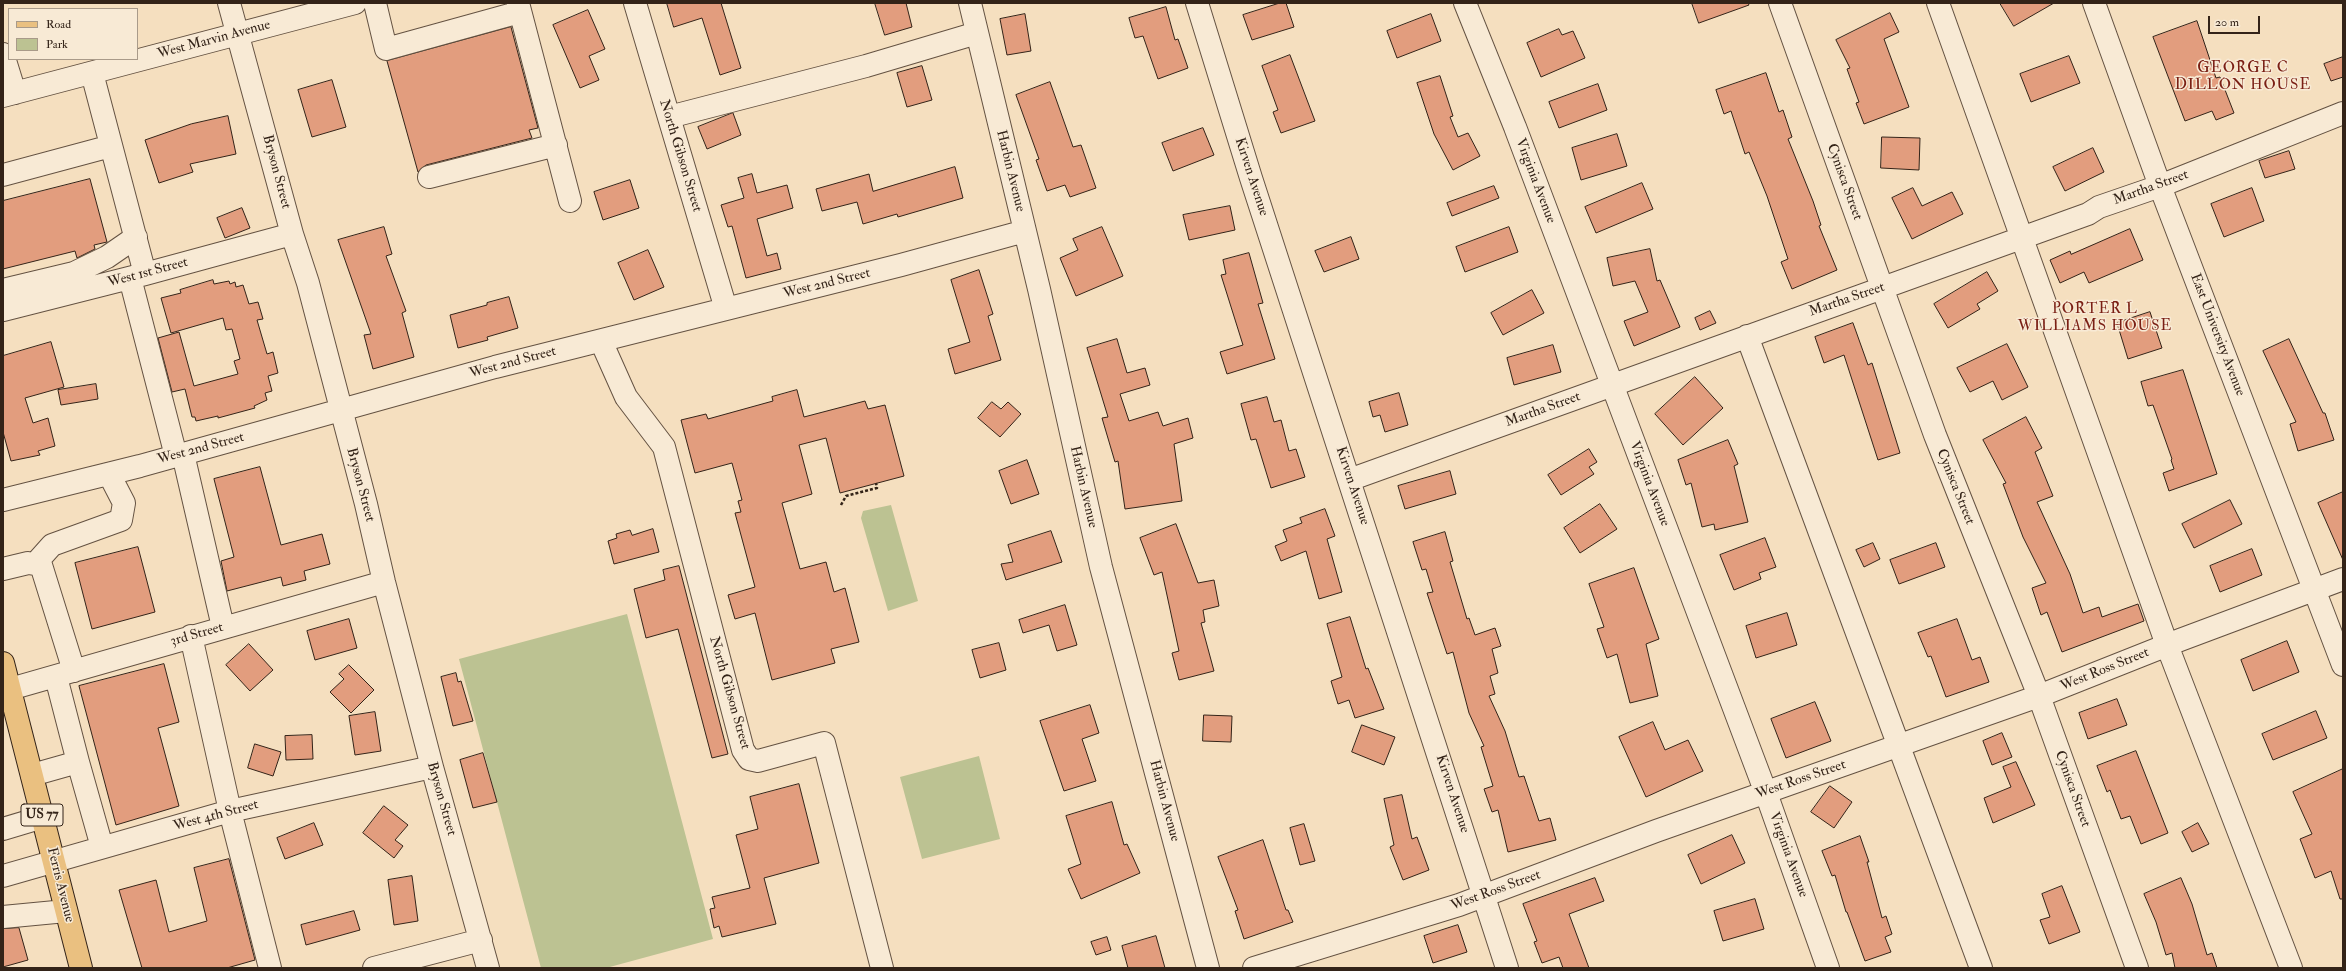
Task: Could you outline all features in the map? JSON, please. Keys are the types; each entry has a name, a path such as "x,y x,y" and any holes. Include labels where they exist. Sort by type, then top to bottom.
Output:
{"main road":[{"name":"Ferris Avenue","path":"3,663 7,690 32,775 81,968"}],"street":[{"name":"Bryson Street","path":"229,3 292,234 308,283 339,410 366,504 384,582 432,767 488,968"},
{"name":"West Marvin Avenue","path":"9,94 355,3"},
{"path":"374,3 386,49 519,7 570,201"},
{"name":"North Gibson Street","path":"635,3 726,309"},
{"name":"Harbin Avenue","path":"970,3 1025,231 1101,567 1208,968"},
{"name":"Kirven Avenue","path":"1197,3 1507,968"},
{"name":"Virginia Avenue","path":"1465,3 1515,127 1766,793 1828,968"},
{"name":"Cynisca Street","path":"1780,3 1934,435 2039,696 2137,968"},
{"path":"1938,3 2167,645 2291,968"},
{"name":"East University Avenue","path":"2094,3 2160,186 2343,665"},
{"path":"669,117 866,66 977,33"},
{"path":"3,54 9,94"},
{"path":"92,73 136,237 138,276 223,628"},
{"name":"Martha Street","path":"1349,480 1612,385 1621,380 2021,238 2160,186 2343,113"},
{"path":"429,177 556,145"},
{"path":"3,175 111,146"},
{"name":"West 2nd Street","path":"3,500 109,474 339,410 601,340 1025,231"},
{"name":"West 1st Street","path":"3,310 138,276 292,234"},
{"path":"3,290 74,273 107,257 136,237"},
{"path":"1747,336 1981,968"},
{"name":"North Gibson Street","path":"601,340 626,397 664,447 743,750 749,759 758,761 824,742 882,968"},
{"path":"35,564 52,545 121,520 124,503 109,474"},
{"path":"3,569 28,563 41,565 65,674 78,762 102,847"},
{"name":"West Ross Street","path":"1254,968 1484,896 1766,793 2039,696 2167,645 2343,579"},
{"name":"3rd Street","path":"7,690 191,636 384,582"},
{"path":"191,636 230,810 270,968"},
{"path":"32,775 78,762"},
{"name":"West 4th Street","path":"3,876 230,810 432,767"},
{"path":"4,829 43,817"},
{"path":"3,916 66,911"},
{"path":"374,968 481,940"}],"path":[{"path":"841,506 846,496 878,488 876,483"}],"green space":[{"path":"891,505 918,601 888,611 861,518 863,511"},
{"path":"627,614 713,939 606,968 541,968 459,659"},
{"path":"979,756 1000,839 922,859 900,777"}],"building":[{"path":"667,3 721,3 741,68 720,75 702,18 674,27"},
{"path":"875,3 906,3 912,27 885,35"},
{"path":"1280,3 1286,3 1294,27 1252,40 1243,15"},
{"path":"1692,3 1748,3 1749,5 1699,23"},
{"path":"2000,3 2054,3 2014,26"},
{"path":"1166,7 1175,40 1178,39 1188,68 1158,79 1143,36 1135,38 1129,18"},
{"path":"588,10 605,49 589,56 599,80 580,88 553,25"},
{"path":"1890,13 1899,32 1884,39 1909,107 1864,124 1856,103 1859,102 1847,69 1850,68 1836,40"},
{"path":"1025,14 1031,51 1007,55 1000,19"},
{"path":"1431,14 1441,41 1397,58 1387,31"},
{"path":"2197,21 2216,78 2220,77 2234,113 2216,120 2212,111 2185,121 2153,37"},
{"path":"511,27 538,128 529,130 532,138 426,165 418,172 387,61"},
{"path":"1559,29 1562,35 1573,31 1585,58 1541,77 1527,43"},
{"path":"1290,55 1315,121 1281,133 1273,112 1278,110 1262,66"},
{"path":"2069,56 2080,83 2031,102 2020,74"},
{"path":"2343,57 2343,77 2331,81 2324,64"},
{"path":"922,66 932,100 907,107 897,73"},
{"path":"1766,73 1779,112 1783,110 1792,137 1788,139 1813,201 1821,225 1819,226 1837,270 1792,289 1781,262 1788,259 1767,196 1749,152 1745,154 1731,111 1724,114 1716,90"},
{"path":"1440,76 1453,116 1450,117 1458,137 1468,133 1480,156 1453,170 1434,134 1417,83"},
{"path":"332,80 346,127 312,137 298,90"},
{"path":"1050,82 1073,147 1081,145 1096,188 1070,197 1065,185 1047,191 1036,160 1039,159 1016,95"},
{"path":"1598,84 1607,110 1559,128 1549,102"},
{"path":"733,113 741,135 707,149 698,127"},
{"path":"228,116 236,154 190,164 193,172 159,183 145,140 191,124"},
{"path":"1203,128 1214,155 1173,171 1162,143"},
{"path":"1617,134 1627,166 1581,180 1572,148"},
{"path":"1882,137 1920,138 1919,170 1881,168"},
{"path":"2093,148 2104,172 2065,191 2053,167"},
{"path":"2289,151 2295,169 2265,178 2259,161"},
{"path":"955,167 963,198 898,217 897,214 863,224 857,202 822,211 816,189 869,174 873,191"},
{"path":"752,174 757,193 787,185 793,208 757,219 767,256 777,253 781,269 746,278 732,226 728,227 721,205 744,198 738,178"},
{"path":"90,179 107,242 94,245 95,249 77,258 75,251 3,269 3,201"},
{"path":"630,180 639,208 603,220 594,192"},
{"path":"1642,183 1653,209 1596,233 1585,207"},
{"path":"1494,186 1499,198 1452,216 1447,203"},
{"path":"1913,188 1922,206 1952,192 1963,214 1912,239 1892,198"},
{"path":"2252,188 2264,221 2224,237 2211,204"},
{"path":"1230,206 1235,230 1189,240 1183,215"},
{"path":"242,208 250,228 225,238 217,218"},
{"path":"384,227 392,254 386,256 406,311 402,313 414,357 373,369 364,335 371,334 338,240"},
{"path":"1102,227 1123,276 1076,296 1060,258 1078,250 1073,239"},
{"path":"1509,227 1518,252 1465,272 1456,247"},
{"path":"2130,229 2143,260 2089,283 2084,272 2060,283 2050,260 2070,251 2071,254"},
{"path":"1351,237 1359,259 1324,272 1315,251"},
{"path":"1650,249 1657,281 1660,280 1680,327 1634,346 1624,321 1648,312 1635,281 1613,286 1607,258"},
{"path":"648,250 664,287 634,300 618,263"},
{"path":"1249,253 1263,303 1258,304 1275,359 1227,374 1220,352 1243,345 1221,275 1226,274 1223,260"},
{"path":"979,270 993,314 988,316 1001,360 955,374 948,349 970,342 951,280"},
{"path":"1987,272 1998,291 1977,304 1980,309 1948,328 1934,304"},
{"path":"213,280 214,284 229,281 230,284 235,282 236,287 243,285 249,304 258,302 263,319 257,320 267,354 273,352 278,373 268,376 272,391 265,393 267,400 254,406 255,408 218,418 218,416 196,421 195,417 192,417 185,389 172,392 158,338 179,332 194,386 238,374 234,361 240,359 232,329 226,330 223,318 171,333 161,298 181,293 180,290"},
{"path":"1532,290 1544,313 1503,335 1491,313"},
{"path":"509,297 518,328 487,337 488,340 458,348 450,315 487,305 487,303"},
{"path":"1710,311 1716,323 1700,330 1695,318"},
{"path":"2150,312 2162,348 2128,359 2117,323"},
{"path":"1853,323 1868,365 1872,363 1900,453 1878,460 1844,355 1824,363 1815,337"},
{"path":"1117,339 1127,373 1145,368 1150,385 1120,394 1129,421 1158,412 1163,426 1188,418 1193,438 1174,444 1182,501 1125,509 1118,461 1115,462 1102,418 1108,417 1087,348"},
{"path":"2289,339 2323,413 2325,413 2334,440 2298,451 2290,424 2296,422 2263,351"},
{"path":"51,342 64,387 25,398 33,423 48,418 55,446 38,451 40,455 11,461 3,432 3,356"},
{"path":"2007,344 2028,387 2002,400 1993,381 1970,392 1957,368"},
{"path":"1553,345 1561,372 1514,385 1507,358"},
{"path":"2183,370 2217,474 2169,491 2163,473 2174,469 2172,459 2153,405 2148,406 2141,382"},
{"path":"1695,377 1723,408 1683,445 1655,414"},
{"path":"96,384 98,399 61,405 58,390"},
{"path":"797,390 804,417 865,401 868,409 885,405 904,476 840,493 826,438 799,445 812,494 782,503 800,569 826,562 834,592 845,588 859,642 831,649 835,663 772,680 755,613 735,619 728,595 755,587 735,513 741,512 738,501 742,500 732,463 695,473 681,420 706,414 708,419 773,401 772,397"},
{"path":"1399,393 1408,425 1385,432 1380,415 1373,417 1369,402"},
{"path":"1267,397 1274,422 1281,420 1289,451 1296,449 1305,477 1271,488 1256,439 1251,440 1241,404"},
{"path":"992,402 1001,409 1008,402 1021,414 1000,437 978,418"},
{"path":"2026,417 2042,448 2035,452 2053,496 2037,502 2070,574 2083,613 2099,607 2102,617 2138,604 2144,621 2062,652 2047,612 2041,615 2032,588 2046,583 2023,537 2003,484 2006,483 1983,440"},
{"path":"1728,440 1738,464 1734,466 1748,522 1715,530 1714,524 1702,527 1691,483 1686,485 1678,460"},
{"path":"1589,449 1597,462 1589,467 1594,474 1561,495 1548,475"},
{"path":"1027,460 1039,494 1011,504 999,471"},
{"path":"260,467 281,545 322,534 330,564 304,571 306,580 283,586 281,577 227,591 221,561 234,557 214,479"},
{"path":"1450,471 1456,494 1405,509 1398,486"},
{"path":"2343,492 2343,560 2318,503"},
{"path":"2230,500 2242,524 2194,548 2182,524"},
{"path":"1600,504 1617,529 1580,553 1564,528"},
{"path":"1325,509 1335,536 1327,539 1342,592 1319,599 1306,551 1281,561 1275,546 1287,541 1283,530 1302,523 1300,518"},
{"path":"1176,524 1198,583 1214,580 1219,606 1203,610 1205,622 1201,623 1214,671 1179,680 1172,653 1179,651 1162,572 1154,575 1140,538"},
{"path":"653,529 659,552 614,564 608,541 617,538 616,534 630,530 632,535"},
{"path":"1051,531 1062,562 1006,580 1001,564 1013,562 1008,545"},
{"path":"1445,532 1453,561 1450,562 1467,619 1469,618 1475,635 1495,628 1501,646 1492,649 1498,673 1490,676 1495,694 1489,696 1505,731 1519,777 1524,776 1539,821 1550,818 1556,840 1508,852 1498,810 1492,812 1484,789 1493,786 1481,747 1484,746 1469,713 1453,652 1447,654 1427,593 1433,592 1426,569 1422,570 1413,542"},
{"path":"1765,538 1776,567 1759,573 1761,579 1734,590 1720,555"},
{"path":"1873,543 1880,559 1864,567 1856,550"},
{"path":"1936,543 1945,567 1899,584 1890,560"},
{"path":"138,547 155,612 92,629 75,563"},
{"path":"2252,549 2262,575 2220,592 2210,566"},
{"path":"679,566 728,754 712,758 678,629 646,638 634,589 665,580 663,570"},
{"path":"1634,568 1659,639 1646,644 1658,696 1630,703 1617,654 1607,658 1597,629 1604,627 1589,584"},
{"path":"1065,605 1077,645 1057,651 1049,625 1023,633 1019,620"},
{"path":"1787,613 1797,645 1756,658 1746,626"},
{"path":"1350,617 1366,669 1368,668 1384,709 1355,718 1349,700 1338,704 1331,681 1342,677 1327,624"},
{"path":"349,619 357,648 315,660 307,631"},
{"path":"1957,619 1972,660 1980,657 1989,682 1946,697 1931,656 1928,657 1918,633"},
{"path":"2287,641 2299,672 2253,691 2241,660"},
{"path":"999,643 1006,670 980,678 972,650"},
{"path":"249,644 273,670 250,691 226,665"},
{"path":"164,664 179,722 158,728 179,806 116,825 79,686"},
{"path":"349,665 374,690 351,713 330,692 344,679 339,674"},
{"path":"456,673 458,682 461,681 473,721 453,726 441,677"},
{"path":"2117,699 2127,725 2088,739 2079,713"},
{"path":"1815,702 1831,741 1786,758 1771,719"},
{"path":"1090,705 1099,733 1082,739 1096,781 1064,791 1040,721"},
{"path":"2316,711 2327,738 2273,760 2262,734"},
{"path":"375,712 381,751 355,755 349,716"},
{"path":"1204,715 1232,716 1231,742 1203,741"},
{"path":"1653,722 1665,750 1688,740 1703,771 1646,797 1619,737"},
{"path":"1362,725 1395,737 1384,765 1352,752"},
{"path":"2002,733 2012,757 1992,765 1983,741"},
{"path":"312,735 313,759 286,760 285,736"},
{"path":"255,744 281,752 273,776 248,768"},
{"path":"2136,751 2168,833 2141,844 2130,816 2121,819 2110,790 2107,792 2097,766"},
{"path":"483,753 497,802 473,808 460,760"},
{"path":"2016,762 2035,805 1993,823 1984,798 2011,787 2003,767"},
{"path":"2343,769 2343,899 2340,899 2331,871 2315,878 2300,839 2312,834 2293,792"},
{"path":"799,784 819,863 764,878 776,924 722,937 719,926 714,928 710,909 715,908 712,897 750,888 736,835 758,829 750,797"},
{"path":"1830,786 1852,802 1834,828 1811,812"},
{"path":"1402,795 1412,839 1417,837 1429,870 1403,880 1390,847 1394,845 1384,799"},
{"path":"1112,802 1124,845 1127,844 1140,873 1081,899 1068,869 1081,864 1066,816"},
{"path":"384,806 408,825 395,840 403,846 394,858 363,833"},
{"path":"314,823 323,845 285,859 277,838"},
{"path":"2198,823 2209,844 2192,852 2182,832"},
{"path":"1304,824 1315,861 1300,865 1290,828"},
{"path":"1732,835 1745,863 1701,884 1688,855"},
{"path":"1860,836 1869,862 1867,862 1882,918 1886,916 1892,934 1885,937 1891,952 1865,961 1846,912 1835,875 1832,876 1822,851"},
{"path":"1263,840 1286,910 1288,910 1293,922 1244,939 1235,911 1238,910 1218,857"},
{"path":"229,859 255,960 227,968 142,968 119,890 156,880 169,932 207,921 194,868"},
{"path":"412,876 418,921 394,925 388,880"},
{"path":"1595,878 1604,901 1569,914 1589,968 1563,968 1559,957 1542,963 1534,942 1537,941 1523,904"},
{"path":"2181,878 2192,904 2207,955 2212,953 2217,968 2175,968 2172,953 2166,955 2156,922 2144,894"},
{"path":"2062,886 2080,932 2049,944 2040,920 2050,917 2042,894"},
{"path":"1755,899 1764,929 1723,941 1714,911"},
{"path":"354,911 360,930 306,945 301,925"},
{"path":"1458,925 1467,952 1433,963 1424,936"},
{"path":"19,928 28,960 3,967 3,929"},
{"path":"1156,936 1165,968 1128,968 1122,946"},
{"path":"1107,937 1111,950 1096,955 1091,942"}],"district":[{"name":"GEORGE C DILLON HOUSE","path":"2243,78"},
{"name":"PORTER L WILLIAMS HOUSE","path":"2095,318"}]}
